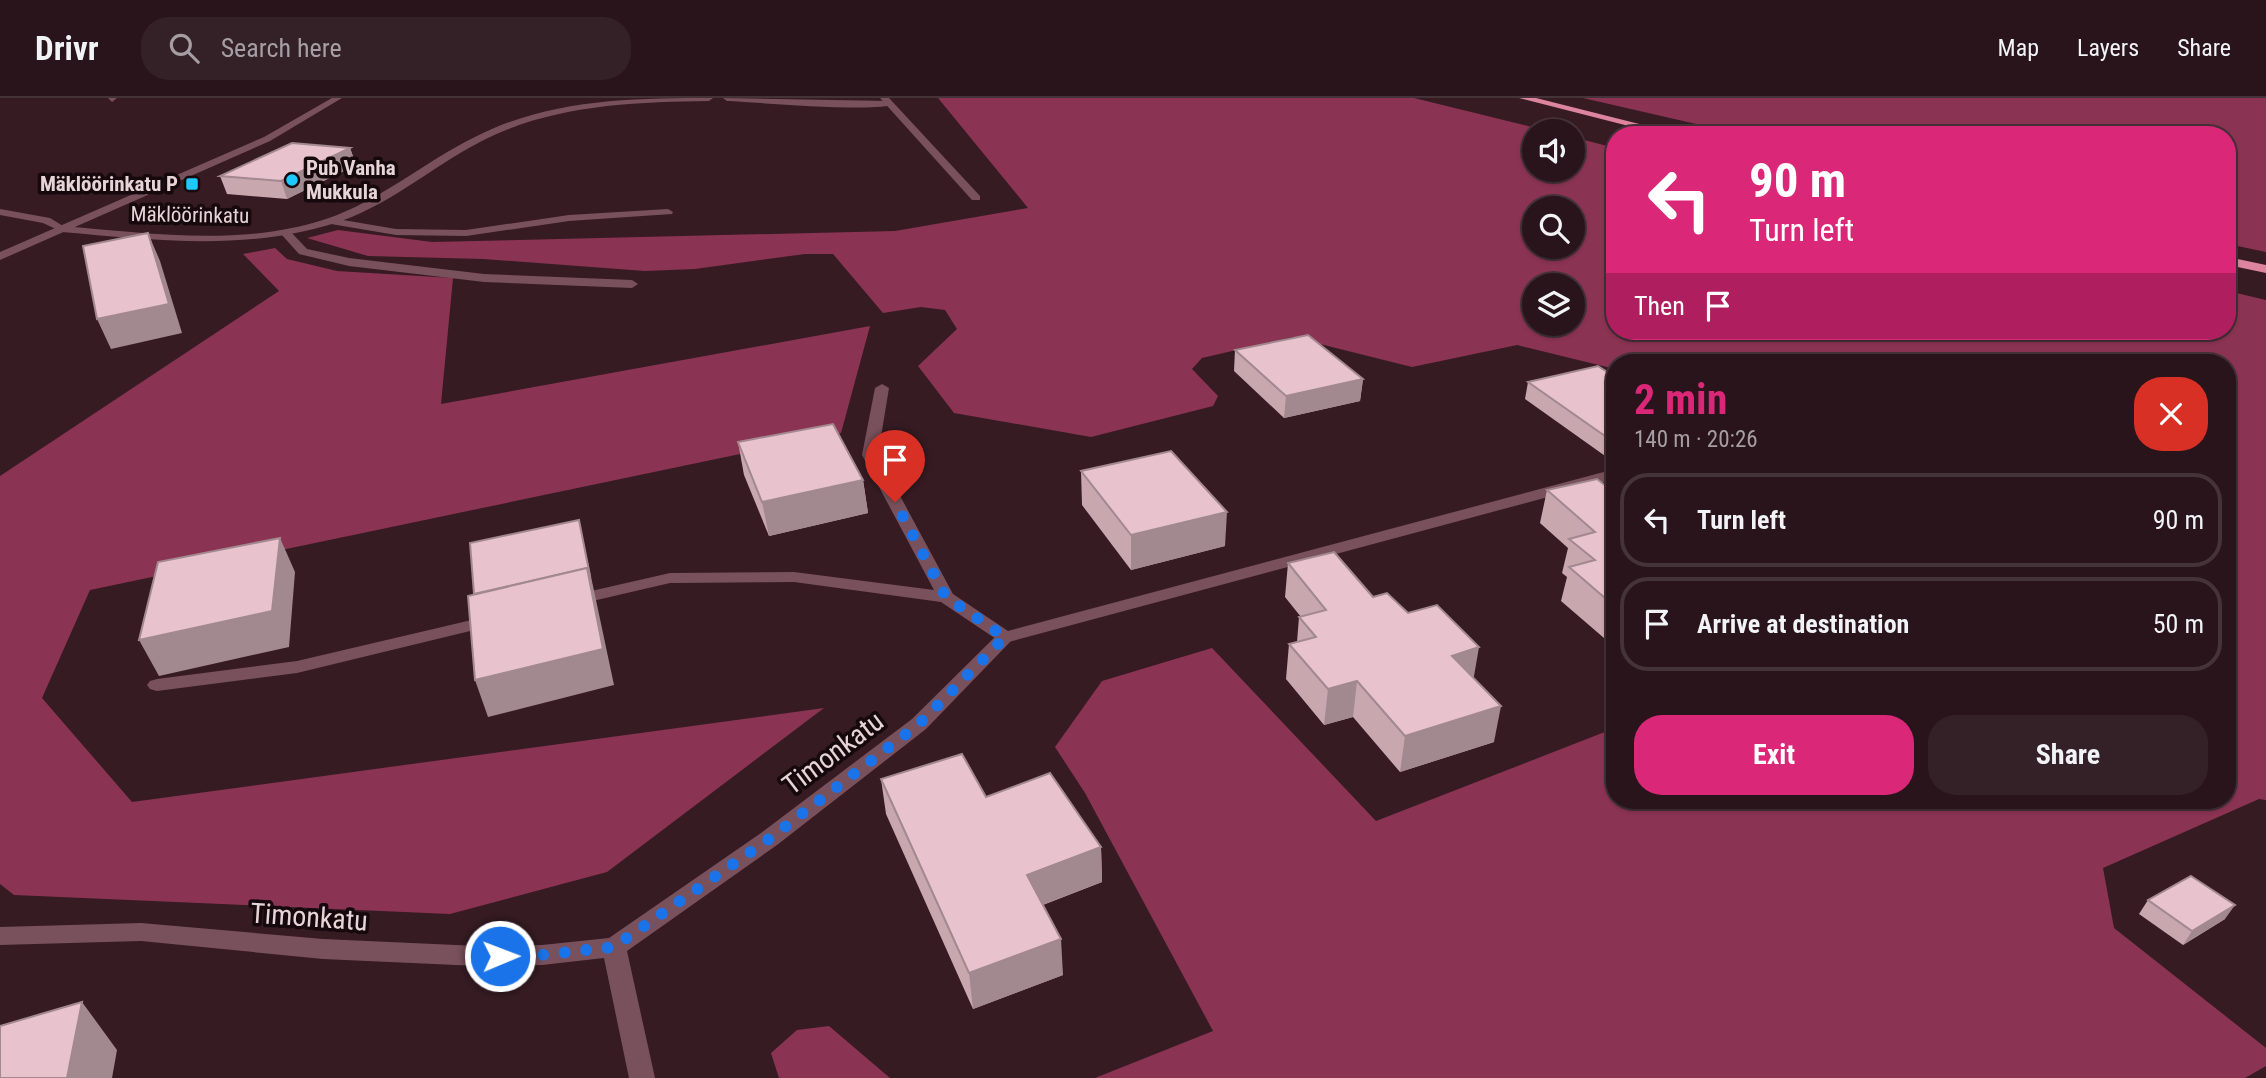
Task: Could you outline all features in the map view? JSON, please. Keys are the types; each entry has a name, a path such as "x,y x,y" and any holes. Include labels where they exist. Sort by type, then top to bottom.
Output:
{"highway":[{"path":"1524,98 1641,126"},
{"path":"2236,263 2266,269"}],"street":[{"path":"0,256 267,139 338,98"},
{"name":"Mäklöörinkatu","path":"62,229 202,239 285,232 331,221 363,207 478,139 510,125 549,113 607,102 709,98"},
{"path":"727,98 864,106 887,101 976,198"},
{"path":"0,212 46,220 62,229"},
{"path":"331,221 396,232 466,233 569,218 668,212"},
{"path":"285,232 303,252 349,262 484,278 632,284"},
{"path":"882,388 870,455 946,597"},
{"path":"550,606 670,578 794,577 946,597 1005,637 1606,476"},
{"path":"156,685 297,667 510,616"},
{"name":"Timonkatu","path":"0,936 141,932 323,949 478,957 542,955 614,947 769,839 919,724 1005,637"},
{"path":"614,947 642,1078"}],"shaded area":[{"path":"938,98 1414,98 1522,125 1522,182 1585,182 1585,140 1606,146 1606,340 2236,340 2236,293 2266,300 2266,800 2259,799 2103,868 2114,928 2266,1048 2266,1066 2245,1078 1095,1078 1213,1031 1085,793 1055,747 1102,681 1212,648 1376,821 1606,732 1606,809 2236,809 2236,354 1606,354 1606,367 1517,345 1412,367 1292,337 1202,358 1192,369 1218,396 1213,406 1091,437 954,413 918,366 957,329 945,310 921,307 883,313 833,254 805,254 695,269 645,271 483,259 368,256 307,238 338,230 432,242 895,231 1028,208"},
{"path":"1583,98 2266,98 2266,252 2236,246 2236,126 1705,126"},
{"path":"275,248 287,259 337,271 453,278 441,404 870,326 841,433 90,590 42,698 132,802 824,708 607,872 450,914 14,895 0,884 0,476 279,291 243,254"},
{"path":"829,1026 890,1078 779,1078 771,1053 797,1030"}],"building":[{"path":"292,143 350,148 281,181 220,176"},
{"path":"148,233 169,304 97,319 83,246"},
{"path":"1308,335 1363,379 1286,396 1235,350"},
{"path":"1598,366 1606,371 1606,437 1528,382"},
{"path":"833,424 863,480 762,502 738,442"},
{"path":"1171,451 1227,512 1131,535 1081,471"},
{"path":"1597,479 1606,486 1606,599 1569,567 1595,560 1569,539 1595,532 1547,490"},
{"path":"579,520 590,576 587,568 474,594 470,543"},
{"path":"280,538 272,611 139,640 158,562"},
{"path":"1334,552 1373,597 1387,593 1408,613 1437,605 1479,647 1452,656 1501,706 1405,736 1357,681 1328,689 1289,644 1316,637 1299,617 1326,610 1288,563"},
{"path":"587,568 603,649 475,680 468,596"},
{"path":"962,754 986,797 1050,773 1101,847 1027,875 1061,939 969,973 881,779"},
{"path":"2191,876 2235,905 2192,931 2148,900"},
{"path":"82,1002 67,1078 0,1078 0,1026"}],"place":[{"name":"Pub Vanha Mukkula","path":"292,180"},
{"name":"Mäklöörinkatu P","path":"192,184"}],"route":[{"path":"500,956 542,955 614,947 769,839 919,724 1005,637 946,597 895,502"}]}
